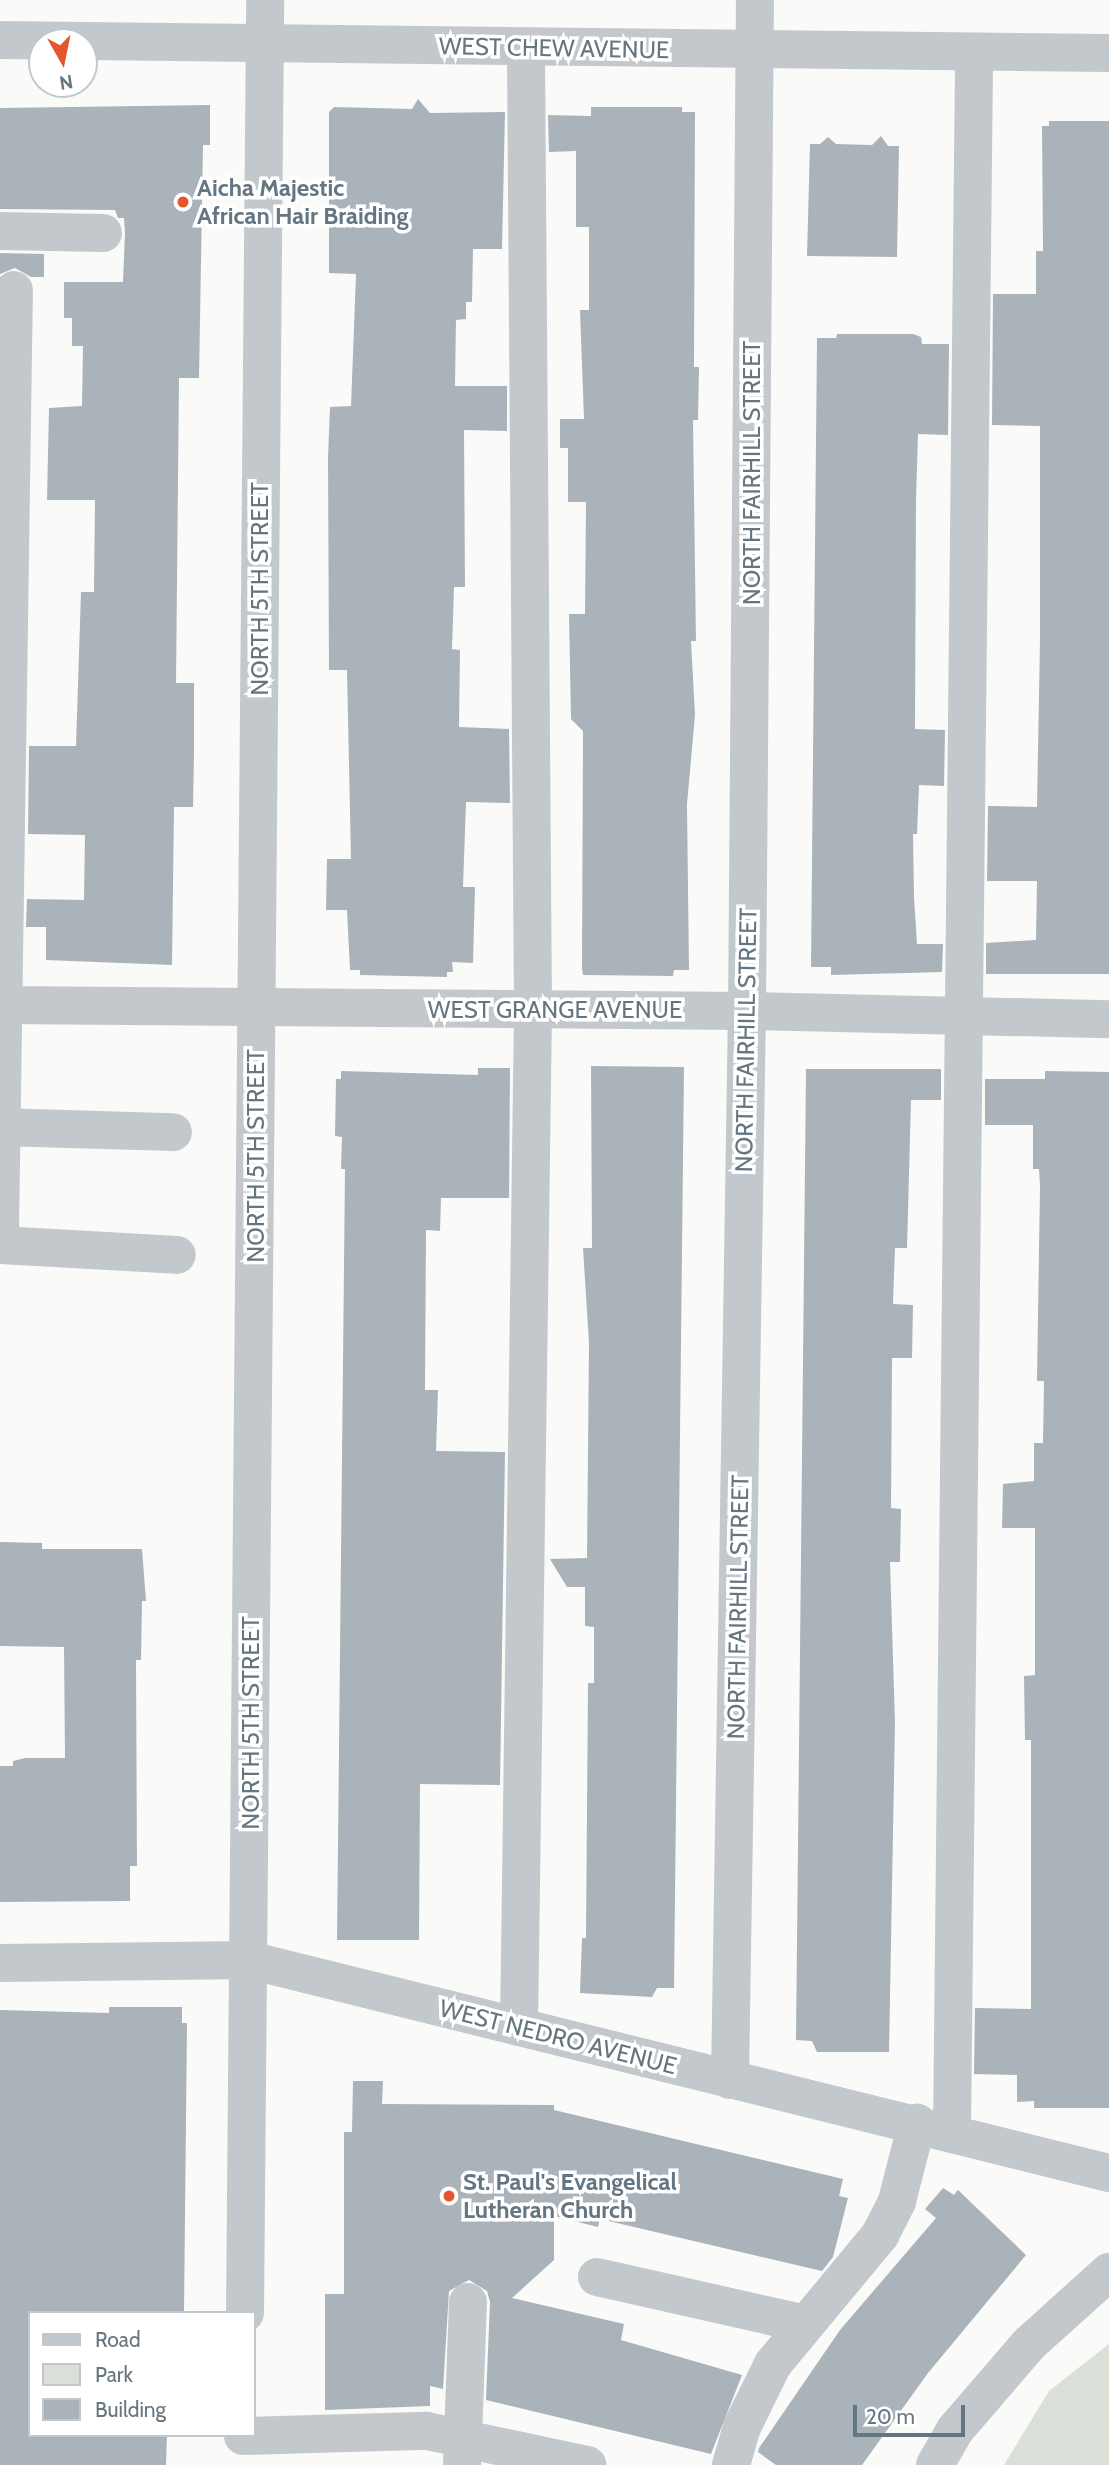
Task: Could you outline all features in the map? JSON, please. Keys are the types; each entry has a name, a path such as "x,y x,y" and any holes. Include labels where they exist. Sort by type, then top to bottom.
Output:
{"street":[{"name":"NORTH 5TH STREET","path":"245,2311 265,0"},
{"name":"NORTH FAIRHILL STREET","path":"730,2080 747,1011 755,0"},
{"name":"WEST CHEW AVENUE","path":"0,40 1109,53"},
{"path":"519,2027 533,1009 526,48"},
{"path":"731,2465 761,2383 880,2235 934,2127 965,1016 974,52"},
{"path":"0,231 103,233"},
{"path":"0,1228 14,290"},
{"name":"WEST GRANGE AVENUE","path":"3,1005 747,1011 1109,1019"},
{"path":"1,1127 173,1132"},
{"path":"0,1245 177,1255"},
{"name":"WEST NEDRO AVENUE","path":"0,1963 249,1960 730,2080 934,2127 1109,2173"},
{"path":"935,2465 955,2430 1029,2344 1109,2272"},
{"path":"597,2277 806,2324"},
{"path":"461,2451 468,2302"},
{"path":"243,2446 427,2431 461,2451 587,2465"}],"green space":[{"path":"1109,2344 1109,2465 1004,2465 1049,2391"}],"building":[{"path":"418,99 430,113 505,112 502,249 473,249 472,302 466,302 466,319 456,320 455,386 507,386 507,431 464,430 465,587 454,587 452,649 460,650 459,727 509,729 510,803 466,802 463,887 475,887 473,963 452,962 453,972 447,972 447,977 360,975 360,970 350,970 347,910 326,910 327,859 351,859 347,670 329,670 328,457 330,407 351,406 356,274 329,273 329,112 334,107 412,109"},
{"path":"210,105 210,145 203,145 199,378 179,378 176,683 194,683 194,754 193,807 174,807 172,965 46,960 46,927 26,927 27,899 84,900 85,835 28,834 29,746 76,746 81,592 94,592 95,500 47,500 49,408 82,406 83,346 72,346 72,318 64,318 64,282 123,282 125,233 124,218 118,218 115,210 0,209 0,108"},
{"path":"591,107 682,107 682,112 695,112 694,367 699,367 698,420 693,420 696,641 691,641 695,715 687,804 689,970 674,970 673,976 583,975 582,969 583,731 571,719 569,614 585,614 586,502 568,502 568,448 560,448 560,419 584,419 580,310 589,310 589,227 576,227 576,151 549,152 548,115 591,116"},
{"path":"1049,121 1109,121 1109,974 986,974 986,943 1036,940 1037,881 987,881 988,806 1037,807 1040,640 1040,426 992,425 993,294 1036,294 1036,251 1043,251 1042,126 1049,126"},
{"path":"881,136 888,146 899,146 897,257 807,256 810,144 820,144 828,137 836,144 872,145"},
{"path":"0,253 44,254 44,277 31,277 15,268 0,274"},
{"path":"837,334 913,334 921,337 922,344 949,344 948,435 918,434 916,499 915,729 945,730 944,786 919,785 917,834 913,834 914,897 917,944 943,944 942,972 831,975 831,967 811,967 817,338 836,338"},
{"path":"591,1066 684,1067 674,1988 657,1988 652,1997 580,1993 582,1938 586,1938 588,1683 594,1683 594,1627 585,1626 585,1587 567,1587 550,1559 587,1558 589,1343 583,1248 592,1248"},
{"path":"478,1068 510,1068 509,1198 441,1198 440,1231 426,1230 425,1390 438,1390 436,1451 505,1452 500,1785 420,1784 419,1940 337,1940 345,1169 341,1169 342,1137 335,1136 336,1079 341,1079 341,1071 478,1075"},
{"path":"806,1069 941,1069 941,1100 911,1100 907,1248 895,1248 893,1304 913,1305 912,1358 892,1358 891,1508 901,1509 900,1562 890,1562 895,1723 889,2052 817,2052 812,2041 796,2040"},
{"path":"1045,1071 1109,1072 1109,2108 1034,2108 1034,2101 1017,2102 1017,2075 974,2074 975,2008 1031,2009 1031,1740 1025,1740 1024,1676 1035,1675 1035,1528 1002,1528 1003,1484 1034,1481 1034,1443 1043,1443 1044,1381 1037,1381 1040,1186 1039,1169 1033,1169 1033,1125 985,1125 985,1079 1045,1079"},
{"path":"0,1542 42,1543 42,1549 142,1549 146,1601 142,1601 141,1660 136,1660 137,1866 130,1866 130,1901 0,1902 0,1766 13,1766 13,1761 25,1758 65,1758 64,1647 0,1646"},
{"path":"109,2007 182,2007 182,2023 187,2023 184,2311 28,2311 28,2437 167,2437 166,2465 0,2465 0,2010 109,2013"},
{"path":"353,2081 383,2081 382,2104 554,2105 554,2110 843,2179 839,2196 848,2198 833,2257 822,2271 600,2219 598,2227 554,2216 554,2260 512,2298 624,2324 621,2340 742,2375 711,2454 486,2400 490,2302 487,2291 469,2280 449,2291 443,2389 430,2386 430,2406 325,2410 325,2294 344,2294 344,2132 352,2132"},
{"path":"943,2188 954,2195 958,2190 1026,2255 928,2373 862,2465 776,2465 758,2452 759,2448 840,2330 936,2218 925,2209"}],"place":[{"name":"Aicha Majestic African Hair Braiding","path":"183,202"},
{"name":"St. Paul's Evangelical Lutheran Church","path":"449,2196"}]}
